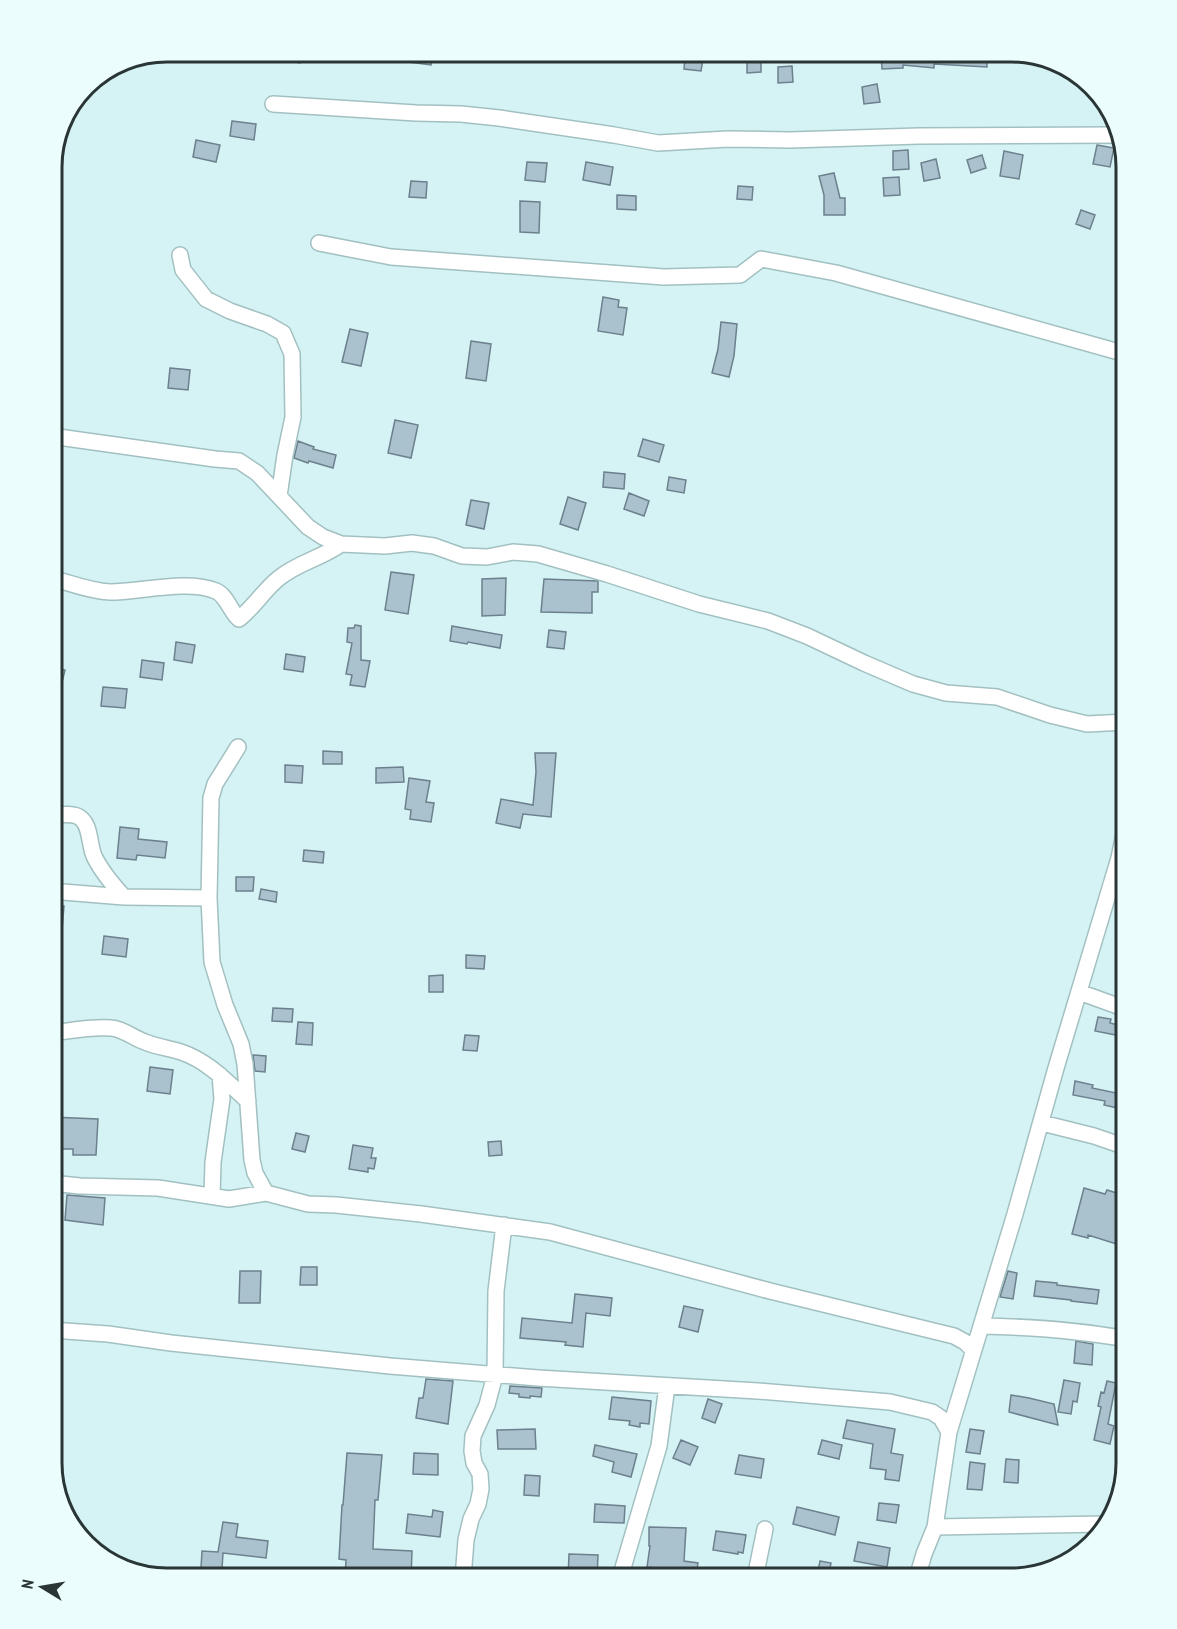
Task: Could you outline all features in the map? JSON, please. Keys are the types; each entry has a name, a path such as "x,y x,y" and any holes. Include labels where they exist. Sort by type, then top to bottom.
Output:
{"street":[{"path":"273,104 499,117 658,143 728,139 1110,135"},
{"path":"319,243 391,257 664,277 740,275 761,259 836,273 1116,351"},
{"path":"180,255 183,270 206,299 283,333 292,354 293,417 279,496"},
{"path":"62,438 239,461 257,473 308,527 323,537 341,544 385,546 412,543 434,546 462,556 487,557 513,552 538,554 699,604 768,621 807,636 903,680 946,693 997,697 1050,715 1087,724 1116,723"},
{"path":"62,581 86,589 108,592 200,587 218,592 239,619 279,578 315,557 329,553 341,544"},
{"path":"238,747 215,784 211,798 209,898 212,962 225,1005 241,1044 252,1160 255,1173 266,1193"},
{"path":"62,816 80,818 85,824 93,854 124,897"},
{"path":"920,1568 935,1527 949,1432 1042,1123 1056,1068 1116,880"},
{"path":"62,892 124,897 209,898"},
{"path":"1079,992 1116,1005"},
{"path":"62,1032 120,1029 143,1042 180,1051 197,1058 220,1075 248,1101"},
{"path":"212,1196 213,1162 222,1099 220,1075"},
{"path":"1042,1123 1116,1144"},
{"path":"62,1184 158,1188 229,1199 266,1193 308,1204 410,1213 550,1232 781,1294 954,1336 966,1342 973,1350"},
{"path":"464,1567 466,1540 481,1489 480,1474 474,1463 472,1451 473,1436 487,1405 495,1375 496,1291 504,1226"},
{"path":"982,1326 1078,1331 1116,1337"},
{"path":"62,1331 390,1366 890,1402 932,1412 941,1418 949,1432"},
{"path":"623,1568 659,1446 667,1386"},
{"path":"935,1527 1095,1524"},
{"path":"757,1568 765,1529"}],"building":[{"path":"409,62 431,62 431,65"},
{"path":"685,62 702,62 701,71 684,69"},
{"path":"747,62 761,62 761,72 747,73"},
{"path":"881,62 987,62 987,67 934,64 934,68 903,65 903,68 882,69"},
{"path":"792,66 793,82 778,83 778,67"},
{"path":"877,84 880,102 864,104 862,87"},
{"path":"232,121 256,124 254,140 230,136"},
{"path":"196,140 220,145 216,162 193,157"},
{"path":"1097,145 1114,148 1110,167 1093,164"},
{"path":"908,150 909,169 893,170 893,151"},
{"path":"1004,151 1023,155 1019,179 1000,176"},
{"path":"982,155 986,168 971,173 967,160"},
{"path":"936,159 940,178 924,181 921,163"},
{"path":"527,162 547,163 545,182 525,180"},
{"path":"586,162 613,167 610,185 583,180"},
{"path":"834,173 840,198 845,198 845,215 824,215 824,195 819,176"},
{"path":"899,177 900,195 884,196 883,178"},
{"path":"411,181 427,182 426,198 409,197"},
{"path":"738,186 753,187 752,200 737,199"},
{"path":"617,195 636,196 636,210 617,209"},
{"path":"520,201 540,202 539,233 520,232"},
{"path":"1081,210 1095,215 1090,229 1076,224"},
{"path":"603,297 619,300 618,307 627,308 623,335 598,331"},
{"path":"721,322 737,324 734,356 729,377 712,373"},
{"path":"350,329 368,333 361,366 342,362"},
{"path":"471,341 491,344 486,381 466,378"},
{"path":"170,368 190,370 188,390 168,388"},
{"path":"395,420 418,425 411,458 388,453"},
{"path":"643,439 664,445 659,462 638,456"},
{"path":"298,441 314,447 313,449 336,455 333,468 294,458"},
{"path":"604,472 625,474 624,489 603,487"},
{"path":"669,477 686,480 684,493 667,490"},
{"path":"629,493 649,501 644,516 624,509"},
{"path":"568,497 586,503 578,530 560,524"},
{"path":"471,500 489,503 484,529 466,525"},
{"path":"391,572 414,575 408,614 385,610"},
{"path":"506,578 505,615 482,616 482,579"},
{"path":"544,579 598,581 598,592 592,592 592,613 541,612"},
{"path":"355,625 361,626 361,660 370,661 365,687 350,685 352,675 346,674 352,643 347,642 348,628 354,628"},
{"path":"452,626 502,635 500,648 450,641"},
{"path":"549,630 566,632 564,649 547,647"},
{"path":"176,642 195,645 192,663 174,660"},
{"path":"286,654 305,657 303,672 284,669"},
{"path":"142,660 164,663 162,680 140,677"},
{"path":"103,687 127,689 125,708 101,706"},
{"path":"323,751 342,752 342,764 323,764"},
{"path":"535,753 556,753 551,817 523,814 520,828 496,823 501,799 533,805"},
{"path":"285,765 303,766 302,783 285,782"},
{"path":"403,767 404,782 376,783 376,768"},
{"path":"409,778 430,781 426,802 434,803 431,822 410,819 411,810 405,809"},
{"path":"120,827 139,829 138,839 167,842 165,858 137,855 136,860 117,858"},
{"path":"304,850 324,852 323,863 303,861"},
{"path":"236,877 254,877 253,891 236,891"},
{"path":"261,889 277,892 276,902 259,899"},
{"path":"62,906 64,906 62,930"},
{"path":"104,936 128,939 126,957 102,954"},
{"path":"466,955 485,956 484,969 466,968"},
{"path":"443,975 443,992 429,992 429,976"},
{"path":"273,1008 293,1009 292,1022 272,1021"},
{"path":"1098,1017 1111,1019 1110,1023 1116,1024 1116,1035 1095,1031"},
{"path":"298,1022 313,1023 312,1045 296,1044"},
{"path":"465,1035 479,1036 477,1051 463,1050"},
{"path":"253,1055 266,1056 265,1072 255,1071"},
{"path":"150,1067 173,1070 170,1094 147,1091"},
{"path":"1075,1081 1093,1085 1092,1088 1116,1093 1116,1108 1104,1105 1105,1101 1073,1095"},
{"path":"62,1117 98,1119 96,1155 73,1155 73,1149 62,1149"},
{"path":"296,1133 309,1136 305,1152 292,1149"},
{"path":"501,1141 502,1155 489,1156 488,1142"},
{"path":"353,1145 373,1148 371,1158 376,1158 374,1169 368,1168 368,1172 349,1169"},
{"path":"1084,1188 1105,1194 1107,1190 1116,1193 1116,1244 1088,1235 1088,1238 1072,1234"},
{"path":"67,1195 105,1198 103,1225 65,1220"},
{"path":"301,1267 317,1267 317,1285 300,1285"},
{"path":"240,1271 261,1271 260,1303 239,1303"},
{"path":"1008,1271 1017,1273 1013,1299 1000,1297"},
{"path":"1036,1281 1099,1290 1097,1304 1034,1296"},
{"path":"575,1294 612,1298 610,1316 586,1313 583,1347 565,1345 566,1342 520,1338 522,1318 572,1323"},
{"path":"684,1306 703,1310 698,1332 679,1327"},
{"path":"1076,1341 1093,1344 1092,1365 1074,1363"},
{"path":"426,1379 453,1381 448,1424 416,1418 419,1398 423,1398"},
{"path":"1064,1380 1080,1383 1077,1402 1073,1401 1071,1414 1058,1412"},
{"path":"1107,1381 1116,1383 1108,1424 1114,1426 1110,1444 1094,1440 1101,1407 1098,1406 1101,1392 1104,1393"},
{"path":"510,1386 542,1388 541,1397 519,1397 519,1394 509,1393"},
{"path":"1011,1395 1054,1404 1058,1425 1009,1412"},
{"path":"612,1397 651,1401 649,1424 640,1423 640,1427 629,1425 630,1421 609,1419"},
{"path":"708,1399 722,1404 715,1423 702,1418"},
{"path":"847,1420 895,1429 891,1453 903,1455 899,1481 885,1479 886,1470 870,1468 873,1444 843,1438"},
{"path":"535,1429 536,1449 498,1449 497,1430"},
{"path":"970,1429 984,1431 980,1454 966,1452"},
{"path":"681,1440 698,1447 690,1465 673,1458"},
{"path":"822,1440 842,1445 839,1459 818,1454"},
{"path":"595,1445 637,1454 631,1477 612,1472 614,1462 593,1456"},
{"path":"347,1453 382,1455 378,1500 375,1500 373,1549 412,1551 411,1567 346,1567 346,1560 339,1559"},
{"path":"414,1453 438,1454 438,1475 413,1474"},
{"path":"739,1455 764,1459 761,1478 735,1474"},
{"path":"1006,1459 1019,1460 1018,1483 1004,1482"},
{"path":"970,1462 985,1464 982,1490 967,1489"},
{"path":"525,1475 540,1476 539,1496 524,1495"},
{"path":"879,1503 899,1505 896,1523 877,1520"},
{"path":"595,1504 625,1506 624,1523 594,1522"},
{"path":"797,1507 839,1517 835,1535 793,1524"},
{"path":"433,1510 443,1512 440,1537 406,1533 408,1514 432,1517"},
{"path":"223,1522 238,1524 236,1537 268,1541 266,1558 223,1553 222,1567 201,1567 202,1551 218,1552"},
{"path":"649,1527 686,1528 684,1561 698,1563 697,1568 647,1567"},
{"path":"716,1531 746,1535 743,1553 713,1550"},
{"path":"858,1542 890,1548 887,1567 854,1561"},
{"path":"569,1554 598,1555 597,1568 568,1567"},
{"path":"820,1561 831,1563 830,1568 819,1568"}]}
